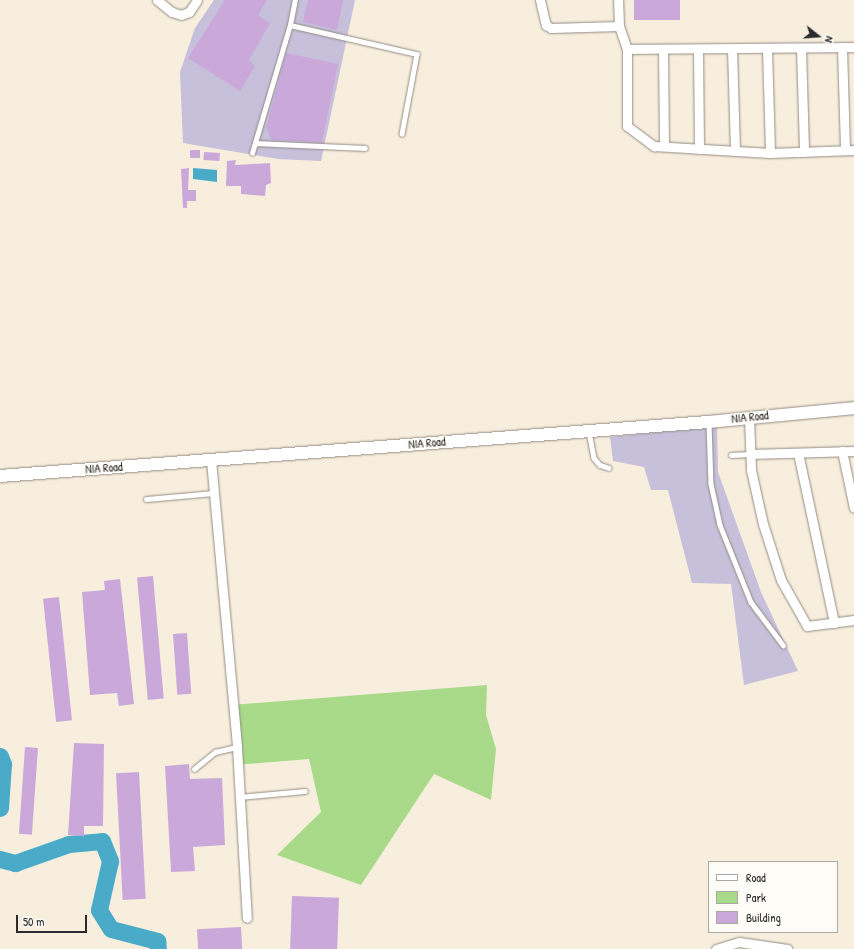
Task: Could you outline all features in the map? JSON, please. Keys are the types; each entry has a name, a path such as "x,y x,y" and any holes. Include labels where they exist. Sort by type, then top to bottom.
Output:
{"street":[{"path":"157,0 172,12 181,15 189,12 197,0"},
{"path":"540,0 546,24 551,28 619,26"},
{"path":"618,0 619,26 627,49 627,126 654,146 770,153 849,150 842,47"},
{"path":"627,49 767,50 854,47"},
{"path":"801,48 804,152"},
{"path":"732,49 735,151"},
{"path":"663,50 664,146"},
{"path":"698,50 699,149"},
{"path":"767,50 770,153"},
{"name":"NIA Road","path":"0,476 588,430 709,422 854,408"},
{"path":"749,417 751,470 763,524 781,580 807,626 854,620"},
{"path":"842,451 854,508"},
{"path":"750,454 854,451"},
{"path":"798,453 834,623"},
{"path":"211,460 237,747 247,918"},
{"path":"716,949 739,942 787,949"}],"lane":[{"path":"252,153 290,25 295,0"},
{"path":"290,25 417,54 402,134"},
{"path":"255,144 364,148"},
{"path":"709,422 711,484 720,525 751,602 783,645"},
{"path":"588,430 594,458 600,465 609,468"},
{"path":"731,455 750,454"},
{"path":"146,499 214,493"},
{"path":"194,769 215,752 237,747"},
{"path":"239,797 305,791"}],"shaded area":[{"path":"214,0 355,0 321,161 278,159 183,143 180,72 195,28"},
{"path":"717,426 718,472 761,592 798,671 744,685 731,584 692,583 668,490 651,490 644,467 613,461 610,437"}],"green space":[{"path":"487,685 486,715 496,749 491,800 434,774 361,885 277,855 321,812 309,759 236,765 231,705"}],"water":[{"path":"193,168 217,170 217,182 193,179"}],"building":[{"path":"225,0 267,0 258,15 270,23 249,60 255,66 240,91 188,58"},
{"path":"308,0 343,0 337,30 303,22"},
{"path":"634,0 680,0 680,20 634,20"},
{"path":"286,53 338,64 322,142 272,140 266,128"},
{"path":"190,150 200,150 200,158 190,158"},
{"path":"204,152 220,153 219,161 203,160"},
{"path":"236,160 235,165 270,163 271,183 266,185 265,196 241,194 241,186 226,186 227,161"},
{"path":"189,168 188,190 196,190 196,201 187,201 187,208 183,208 181,169"},
{"path":"153,576 164,699 148,700 137,577"},
{"path":"120,579 134,704 119,706 117,693 90,695 82,592 105,590 104,581"},
{"path":"59,597 72,720 56,722 43,599"},
{"path":"187,633 191,694 177,695 173,634"},
{"path":"74,743 104,744 103,826 84,826 84,836 68,835"},
{"path":"25,747 38,748 32,835 19,834"},
{"path":"189,764 190,779 222,778 225,845 193,847 195,871 171,872 165,766"},
{"path":"139,772 146,899 123,900 116,773"},
{"path":"292,896 339,898 337,949 290,949"},
{"path":"241,927 242,949 198,949 197,929"}],"waterway":[{"path":"0,756 3,764 0,808"},
{"path":"0,859 15,863 69,844 102,841 110,861 99,910 111,929 157,941 158,949"}]}
